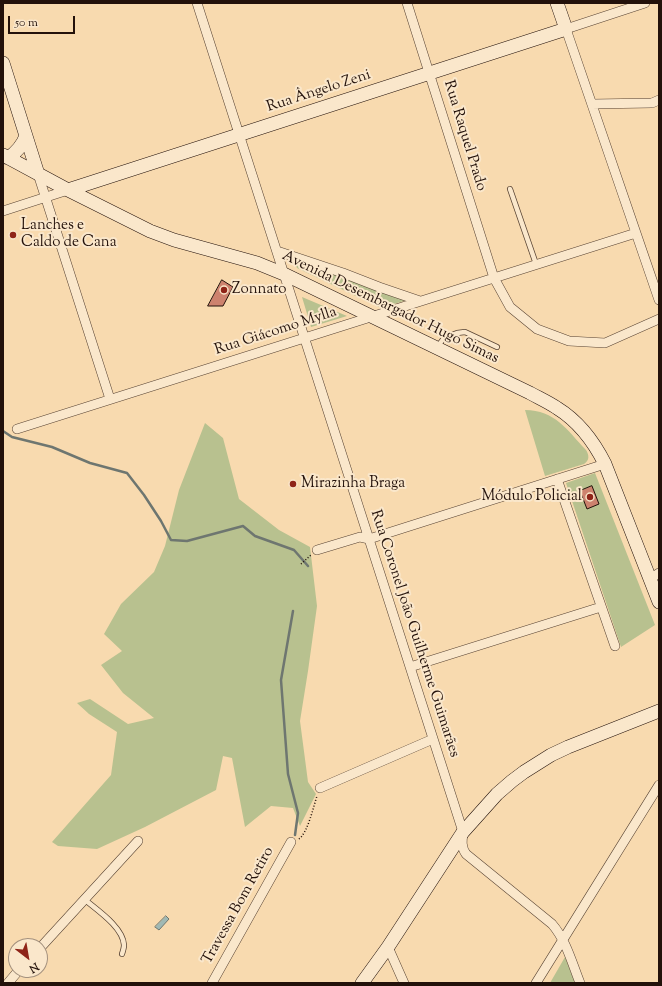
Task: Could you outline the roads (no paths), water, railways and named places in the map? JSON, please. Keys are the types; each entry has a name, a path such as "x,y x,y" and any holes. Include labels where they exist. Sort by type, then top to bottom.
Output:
{"main road":[{"path":"557,3 566,29"},
{"name":"Rua Ângelo Zeni","path":"68,190 566,29"},
{"path":"3,63 38,174"},
{"path":"6,157 19,150 26,136"},
{"name":"Avenida Desembargador Hugo Simas","path":"6,157 150,231 246,259 284,274 373,316 558,408 585,433 605,464 655,576 659,602"},
{"path":"362,983 388,947 463,832 496,794 512,781 551,755 659,711"}],"street":[{"name":"Rua Coronel João Guilherme Guimarães","path":"197,3 463,832 463,850 558,930 580,983"},
{"name":"Rua Raquel Prado","path":"407,3 494,278 510,307 537,329 569,340 604,344 659,319"},
{"name":"Rua Ângelo Zeni","path":"566,29 645,3"},
{"path":"566,29 659,300"},
{"path":"592,104 656,104"},
{"path":"38,174 110,399"},
{"name":"Rua Ângelo Zeni","path":"3,211 68,190"},
{"name":"Rua Giácomo Mylla","path":"17,429 636,233"},
{"path":"277,251 420,301"},
{"path":"317,550 360,537 369,539 605,464"},
{"path":"557,479 615,646"},
{"path":"410,667 601,607"},
{"path":"320,788 433,739"},
{"path":"536,983 659,785"},
{"path":"48,939 138,841"},
{"name":"Travessa Bom Retiro","path":"212,983 291,842"},
{"path":"388,947 404,983"}],"lane":[{"path":"510,189 536,264"},
{"path":"436,347 444,338 457,333 465,332 497,346"},
{"path":"84,899 108,919 120,932 124,945 122,954"}],"water":[{"path":"166,916 169,919 159,930 155,927"}],"waterway":[{"path":"3,431 12,437 52,447 90,463 127,473 144,495 161,521 171,540 187,541 243,526 255,536 294,550 308,566"},
{"path":"293,611 281,680 288,774 298,813 295,835"}],"place":[{"name":"Lanches e Caldo de Cana","path":"13,235"},
{"name":"Zonnato","path":"224,290"},
{"name":"Mirazinha Braga","path":"293,484"},
{"name":"Módulo Policial","path":"590,497"}]}
